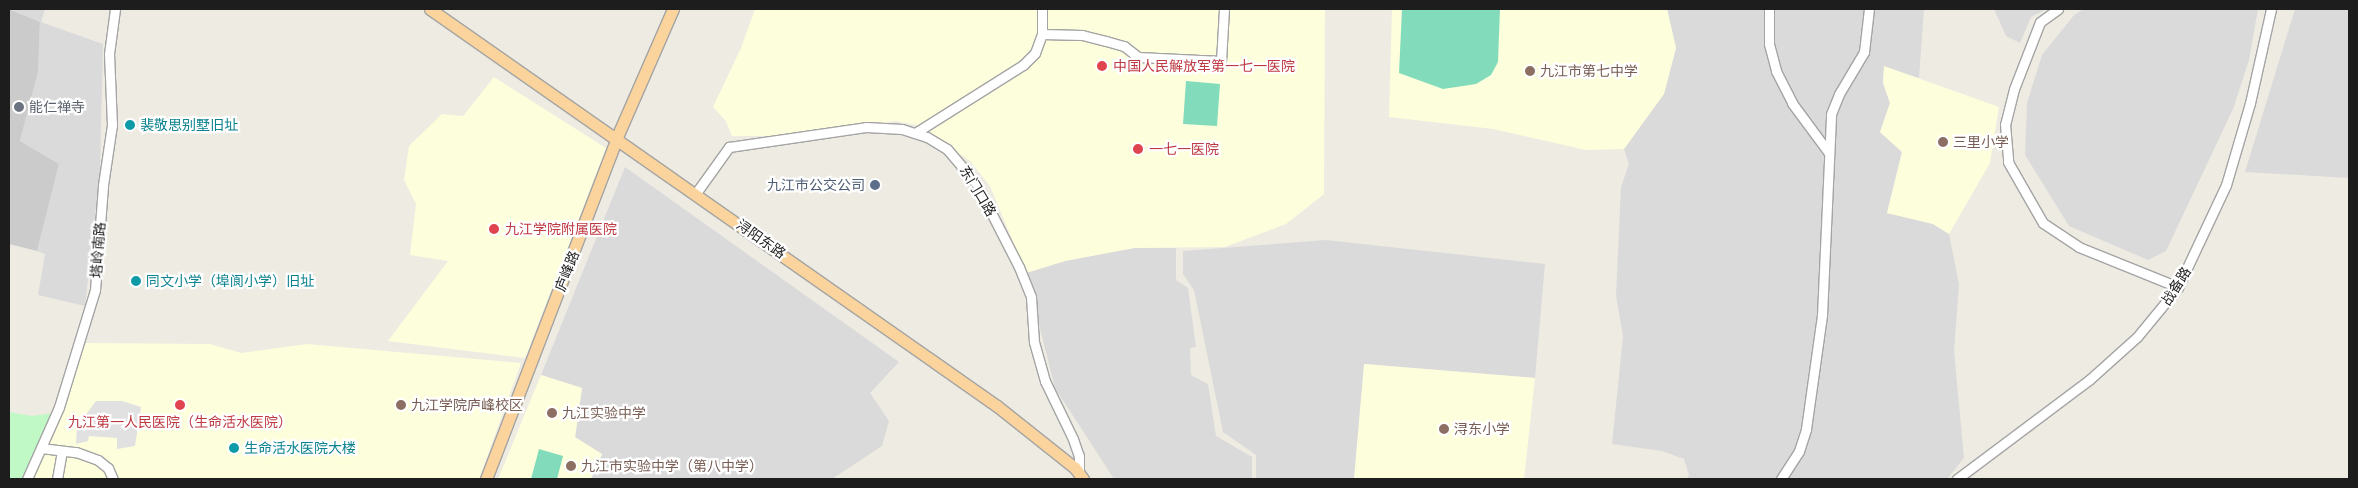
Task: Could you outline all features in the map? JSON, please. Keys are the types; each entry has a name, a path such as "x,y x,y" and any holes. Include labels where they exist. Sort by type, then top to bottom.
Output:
{"main road":[{"name":"浔阳东路","path":"430,9 617,137 997,406 1081,476"},
{"name":"庐峰路","path":"486,479 617,137 673,9"}],"street":[{"name":"塔岭南路","path":"27,479 59,407 95,290 103,185 112,126 109,54 115,9"},
{"path":"914,133 1023,65 1035,53 1042,34 1042,9"},
{"path":"1042,34 1082,35 1124,46 1138,57 1221,61 1224,9"},
{"path":"1769,9 1769,44 1776,71 1792,103 1829,153"},
{"path":"1781,479 1799,451 1806,429 1822,315 1831,114 1839,94 1864,52 1869,9"},
{"path":"2058,9 2040,22 2014,89 2005,124 2008,162 2043,223 2080,247 2178,286"},
{"name":"战备路","path":"1956,479 2089,380 2137,337 2178,286 2226,185 2250,103 2271,9"},
{"name":"东门口路","path":"696,193 729,147 866,127 914,133 947,149 963,164 976,183 1019,267 1031,297 1034,342 1045,381 1073,439 1079,456 1081,476"},
{"path":"41,448 98,460 108,468 113,479"},
{"path":"57,479 62,451"}],"shaded area":[{"name":"能仁禅寺","path":"9,9 40,22 38,72 20,141 59,164 37,251 9,244"},
{"path":"10,9 45,9 41,22 103,44 100,172 85,306 38,295 45,254 37,251 59,164 20,141 38,72 40,22"},
{"name":"一七一医院","path":"755,9 1325,9 1324,194 1286,224 1225,247 1134,248 1065,261 1026,273 990,186 970,161 916,125 895,121 796,136 732,136 726,121 713,107 741,48"},
{"name":"九江市第七中学","path":"1392,9 1667,9 1676,48 1664,94 1624,149 1586,150 1493,129 1389,117"},
{"path":"1667,9 1924,9 1919,78 1884,67 1883,83 1890,103 1880,132 1902,152 1887,213 1933,224 1949,234 1959,284 1954,351 1964,458 1947,479 1687,479 1689,475 1684,459 1662,451 1612,444 1623,336 1616,296 1621,187 1629,164 1624,149 1664,93 1676,48"},
{"path":"1994,9 2047,9 2031,17 2020,43 2006,36"},
{"path":"2084,9 2258,9 2249,60 2233,109 2166,251 2148,260 2069,226 2025,155 2027,103 2042,55 2074,15"},
{"path":"2295,9 2349,9 2349,178 2245,172"},
{"name":"三里小学","path":"1884,66 1999,107 1990,163 1949,234 1933,224 1887,213 1902,152 1880,132 1890,103 1883,83"},
{"name":"九江学院附属医院","path":"494,77 606,148 525,358 388,341 448,261 410,255 416,204 404,180 409,146 442,114 463,116"},
{"path":"625,167 899,362 870,393 889,421 882,446 832,479 591,479 602,454 575,438 582,388 541,375"},
{"path":"1326,240 1545,264 1535,378 1365,364 1354,479 1256,479 1256,455 1223,432 1194,290 1183,274 1183,251"},
{"path":"1134,248 1176,248 1176,280 1188,288 1196,347 1190,348 1191,375 1208,384 1216,436 1252,457 1252,479 1114,479 1055,388 1026,273 1065,261"},
{"path":"86,343 210,344 241,353 307,344 521,363 479,479 33,479"},
{"name":"浔东小学","path":"1364,364 1535,378 1524,479 1354,479"},
{"name":"九江实验中学","path":"541,375 582,388 575,437 602,454 591,479 498,479"},
{"path":"96,401 122,401 141,407 135,446 117,449 117,438 89,436 88,441 76,444 77,425 83,426 85,416"}],"green space":[{"path":"1402,9 1500,9 1498,62 1491,75 1476,84 1443,89 1399,73"},
{"path":"1186,81 1220,84 1217,126 1183,124"},
{"path":"9,412 32,416 54,413 23,479 9,479"},
{"path":"539,449 563,456 557,479 531,479"}],"place":[{"name":"中国人民解放军第一七一医院","path":"1102,66"},
{"name":"九江市第七中学","path":"1530,71"},
{"name":"能仁禅寺","path":"19,107"},
{"name":"裴敬思别墅旧址","path":"130,125"},
{"name":"三里小学","path":"1943,142"},
{"name":"一七一医院","path":"1138,149"},
{"name":"九江市公交公司","path":"875,185"},
{"name":"九江学院附属医院","path":"494,229"},
{"name":"同文小学（埠阆小学）旧址","path":"136,281"},
{"name":"九江第一人民医院（生命活水医院）","path":"180,405"},
{"name":"九江学院庐峰校区","path":"401,405"},
{"name":"九江实验中学","path":"552,413"},
{"name":"浔东小学","path":"1444,429"},
{"name":"生命活水医院大楼","path":"234,448"},
{"name":"九江市实验中学（第八中学）","path":"571,466"}]}
